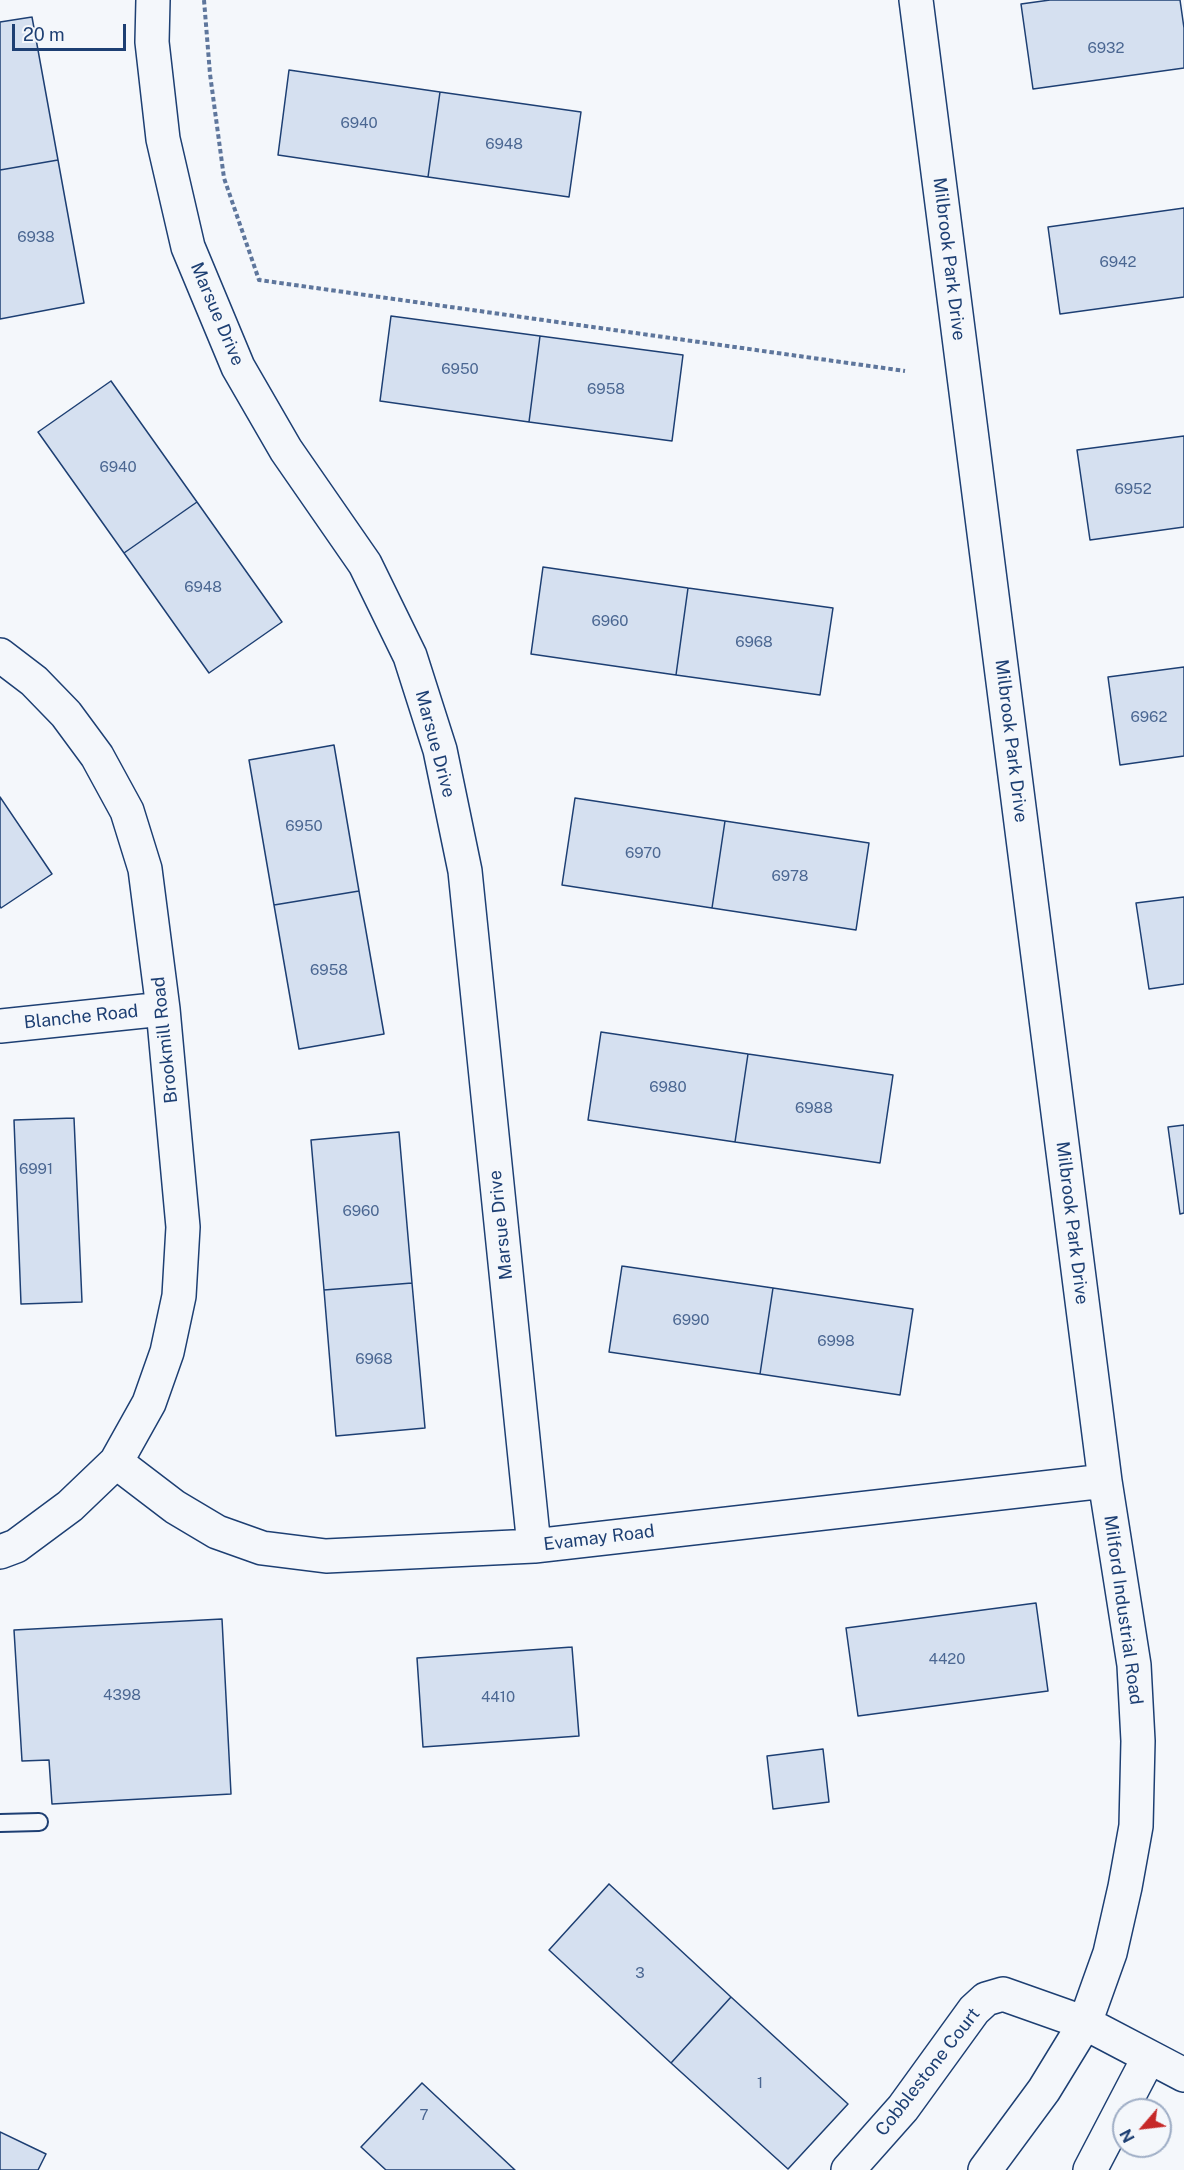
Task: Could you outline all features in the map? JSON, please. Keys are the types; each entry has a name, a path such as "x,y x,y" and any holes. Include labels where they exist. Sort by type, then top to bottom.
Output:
{"street":[{"name":"Marsue Drive","path":"153,0 152,42 163,139 188,247 238,367 286,450 365,564 410,656 440,750 465,871 534,1546"},
{"name":"Milbrook Park Drive","path":"916,0 1105,1481"},
{"name":"Brookmill Road","path":"0,655 34,681 66,714 97,756 127,811 145,869 163,1009 183,1227 179,1296 168,1352 149,1403 116,1462 70,1506 16,1546 0,1552"},
{"name":"Blanche Road","path":"0,1026 163,1009"},
{"name":"Evamay Road","path":"116,1462 175,1507 217,1532 262,1548 326,1556 534,1546 1105,1481"},
{"name":"Milford Industrial Road","path":"985,2170 1044,2090 1085,2023 1110,1953 1136,1826 1138,1742 1134,1665 1105,1481"},
{"name":"Cobblestone Court","path":"848,2170 903,2108 958,2028 986,1999 1003,1994 1085,2023 1184,2075"},
{"path":"1090,2170 1149,2057"}],"lane":[{"path":"0,1823 39,1822"}],"path":[{"path":"204,0 210,74 224,178 259,280 905,371"}],"building":[{"path":"1050,0 1180,0 1184,28 1184,68 1033,89 1021,4"},
{"path":"32,17 58,160 0,170 0,22"},
{"path":"289,70 440,92 428,177 278,155"},
{"path":"440,92 581,112 569,197 428,177"},
{"path":"58,160 84,303 0,319 0,170"},
{"path":"1184,208 1184,297 1060,314 1048,227"},
{"path":"391,316 540,336 529,422 380,401"},
{"path":"540,336 683,355 672,441 529,422"},
{"path":"111,381 197,502 124,553 38,432"},
{"path":"1184,436 1184,527 1090,540 1077,450"},
{"path":"197,502 282,622 209,673 124,553"},
{"path":"543,567 688,588 676,675 531,654"},
{"path":"688,588 833,608 820,695 676,675"},
{"path":"1184,667 1184,756 1120,765 1108,677"},
{"path":"334,745 359,891 274,905 249,760"},
{"path":"0,797 52,874 1,908 0,906"},
{"path":"575,798 725,821 712,908 562,885"},
{"path":"725,821 869,843 856,930 712,908"},
{"path":"359,891 384,1034 299,1049 274,905"},
{"path":"1184,897 1184,984 1149,989 1136,903"},
{"path":"601,1032 748,1054 735,1142 588,1120"},
{"path":"748,1054 893,1075 880,1163 735,1142"},
{"path":"74,1118 82,1302 21,1304 14,1120"},
{"path":"1184,1125 1184,1213 1180,1214 1168,1127"},
{"path":"399,1132 412,1283 324,1290 311,1140"},
{"path":"622,1266 773,1288 760,1374 609,1352"},
{"path":"412,1283 425,1428 336,1436 324,1290"},
{"path":"773,1288 913,1309 900,1395 760,1374"},
{"path":"1036,1603 1048,1691 858,1716 846,1628"},
{"path":"222,1619 231,1794 52,1804 49,1760 22,1761 14,1630"},
{"path":"572,1647 579,1736 423,1747 417,1658"},
{"path":"823,1749 829,1802 773,1809 767,1756"},
{"path":"609,1884 731,1997 671,2063 549,1950"},
{"path":"731,1997 848,2104 788,2169 671,2063"},
{"path":"422,2083 515,2170 386,2170 361,2147"},
{"path":"0,2132 46,2154 38,2170 0,2170"}]}
